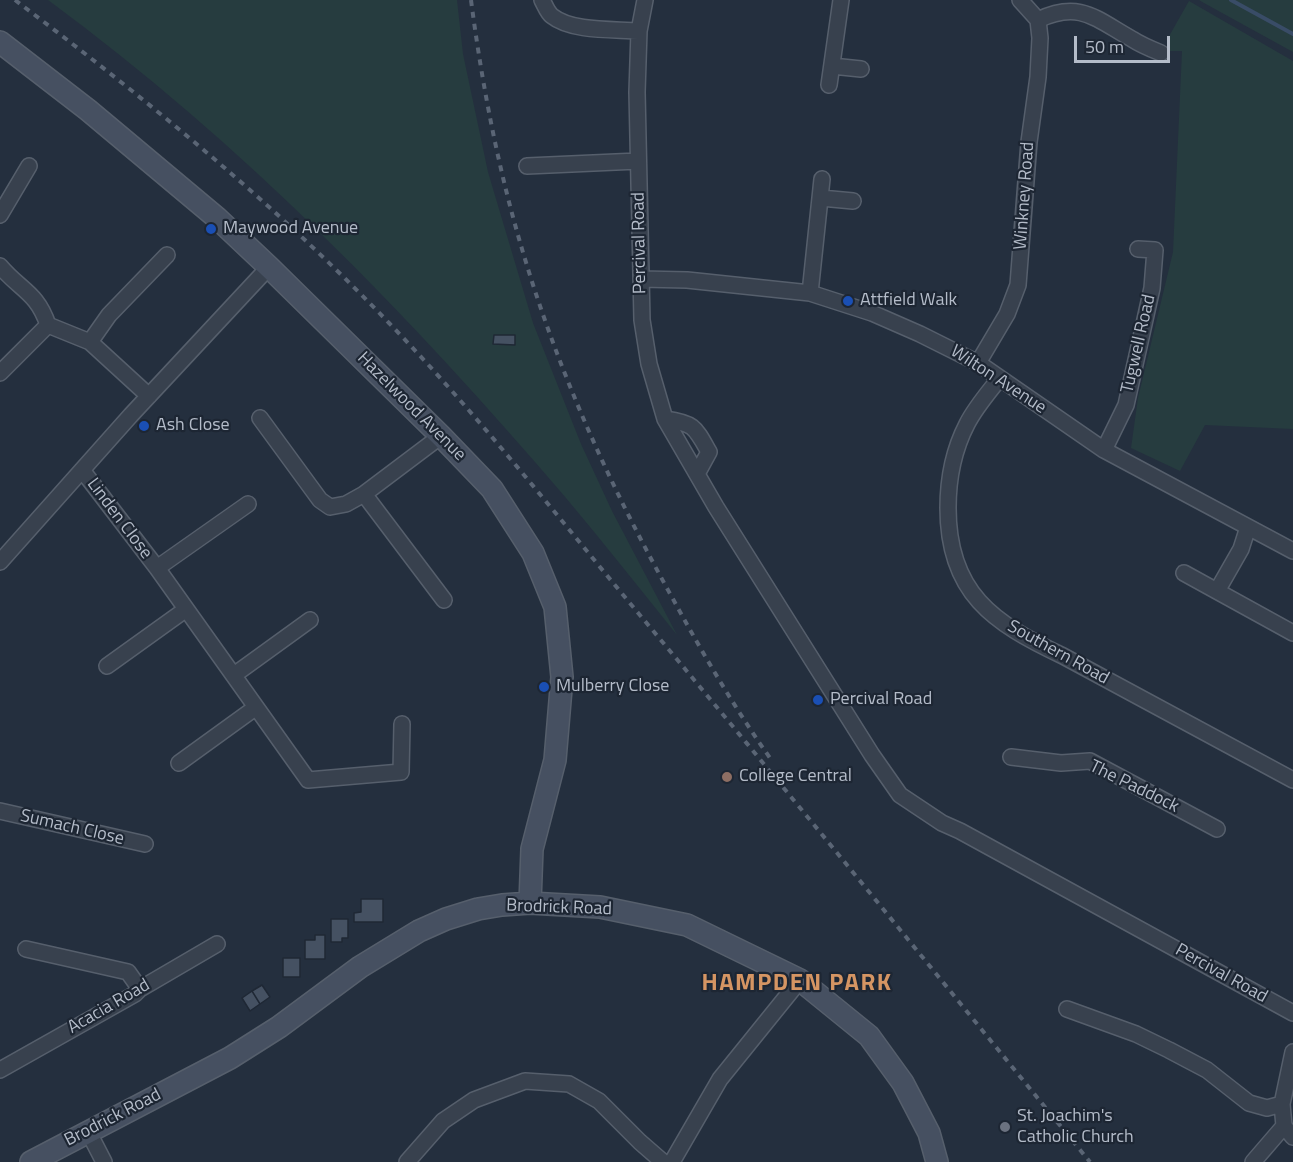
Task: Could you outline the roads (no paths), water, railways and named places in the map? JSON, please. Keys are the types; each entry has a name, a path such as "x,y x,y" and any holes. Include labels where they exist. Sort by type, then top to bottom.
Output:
{"street":[{"path":"542,0 550,15 563,22 583,27 639,31"},
{"name":"Percival Road","path":"645,0 639,31 637,92 642,320 649,364 666,419 697,474 872,755 900,795 942,823 1293,1013"},
{"path":"829,85 841,0"},
{"path":"1020,0 1038,20 1054,12 1085,12 1161,53"},
{"name":"Winkney Road","path":"978,363 1007,314 1018,285 1029,142 1038,77 1040,38 1038,20"},
{"name":"Hazelwood Avenue","path":"0,42 116,133 217,218 269,267 492,489 533,553 555,607 562,681 555,760 532,849 530,903"},
{"path":"832,66 861,69"},
{"path":"527,166 638,161"},
{"path":"0,215 29,166"},
{"path":"810,293 822,179"},
{"path":"821,198 853,201"},
{"name":"Tugwell Road","path":"1104,450 1126,405 1152,288 1155,250 1138,249"},
{"path":"90,342 110,315 166,255"},
{"path":"0,266 43,308 48,325"},
{"path":"2,557 269,267"},
{"name":"Wilton Avenue","path":"641,279 687,280 810,293 872,312 978,363 1104,450 1293,551"},
{"path":"48,325 90,342 149,396"},
{"path":"0,372 48,325"},
{"name":"Southern Road","path":"999,379 967,422 958,445 948,498 953,558 968,589 1002,623 1026,639 1063,656 1293,780"},
{"path":"260,418 320,500 330,507 346,504 364,494 441,436"},
{"path":"666,419 688,422 700,435 708,452 697,474"},
{"name":"Linden Close","path":"82,470 157,568 308,780 401,772 402,724"},
{"path":"364,494 444,600"},
{"name":"Linden Close","path":"157,568 248,504"},
{"path":"1217,591 1241,549 1248,527"},
{"path":"1184,573 1293,633"},
{"path":"107,666 185,610"},
{"path":"234,675 310,620"},
{"path":"179,763 255,708"},
{"name":"The Paddock","path":"1011,757 1061,763 1090,761 1217,829"},
{"name":"Sumach Close","path":"0,811 145,844"},
{"name":"Brodrick Road","path":"31,1162 230,1058 279,1027 360,967 418,932 446,919 478,909 530,903 600,907 687,925 800,980 869,1036 903,1083 929,1133 937,1162"},
{"name":"Acacia Road","path":"0,1070 135,994 217,944"},
{"path":"26,950 128,972 140,989"},
{"path":"672,1162 720,1079 800,980"},
{"path":"1067,1009 1136,1034 1169,1050 1207,1070 1249,1103 1267,1108 1282,1104"},
{"path":"1253,1162 1289,1131 1282,1104 1293,1052"},
{"path":"407,1162 443,1121 474,1100 525,1081 569,1084 599,1101 663,1162"},
{"path":"88,1131 104,1162"}],"waterway":[{"path":"1231,0 1293,34"}],"railway":[{"path":"15,0 161,114 255,195 346,279 422,358 547,503 1090,1162"},
{"path":"471,0 480,63 505,188 536,295 569,385 607,472 650,557 719,680 770,758"}],"place":[{"name":"Maywood Avenue","path":"211,229"},
{"name":"Attfield Walk","path":"848,301"},
{"name":"Ash Close","path":"144,426"},
{"name":"Mulberry Close","path":"544,687"},
{"name":"Percival Road","path":"818,700"},
{"name":"College Central","path":"727,777"},
{"name":"St. Joachim's Catholic Church","path":"1005,1127"}],"district":[{"name":"HAMPDEN PARK","path":"797,984"}]}
